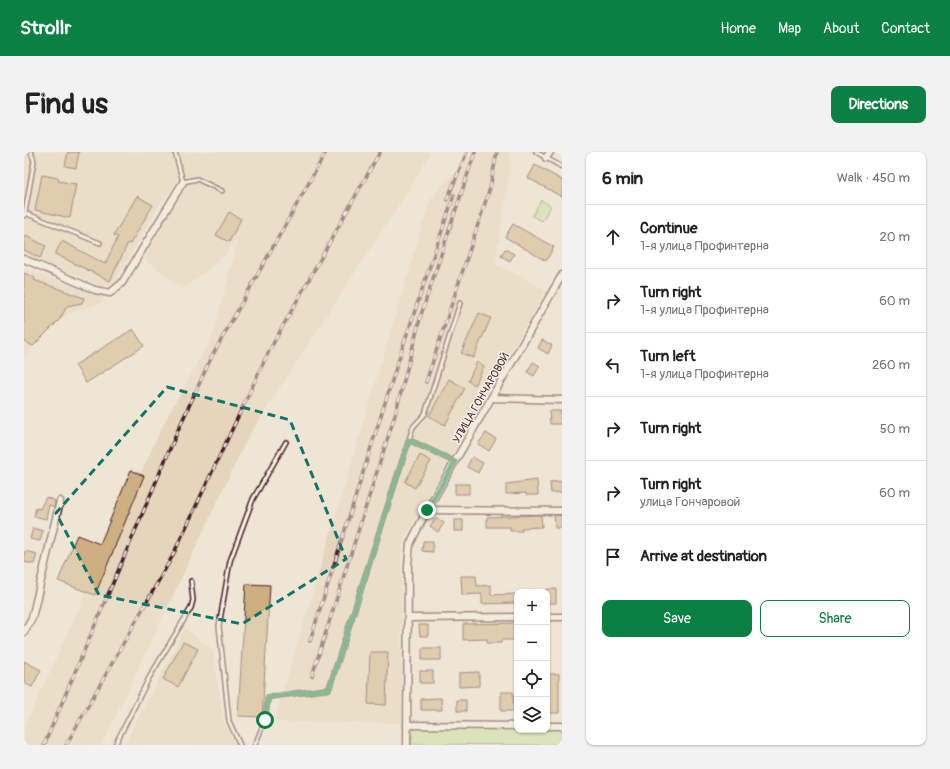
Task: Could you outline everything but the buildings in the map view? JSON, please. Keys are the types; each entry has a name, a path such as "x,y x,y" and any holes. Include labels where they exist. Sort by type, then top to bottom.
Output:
{"street":[{"path":"546,158 550,152"},
{"path":"24,259 95,290 110,293 122,283 183,182"},
{"name":"УЛИЦА ГОНЧАРОВОЙ","path":"407,745 409,618 408,565 410,544 427,510 562,275"},
{"path":"492,398 562,400"},
{"path":"24,632 32,618 60,501"},
{"path":"427,510 562,511"},
{"path":"409,618 514,617"},
{"path":"550,617 562,617"},
{"path":"407,725 514,726"},
{"path":"550,726 562,726"}],"lane":[{"path":"31,152 34,162 24,214 100,242"},
{"path":"175,152 183,182 197,179 222,191"},
{"path":"536,152 562,167"},
{"path":"255,745 265,720 268,697 329,689 413,426 425,414 460,303"},
{"path":"409,440 455,462"},
{"path":"240,745 229,721 219,626 230,561 253,499 286,442"},
{"path":"114,745 149,678 191,608 193,600 192,581"}],"highlighted area":[{"path":"167,387 290,420 346,559 242,624 99,595 56,513"}],"shaded area":[{"path":"24,152 431,152 413,183 248,437 102,745 24,745 24,728 163,425 214,333 238,238 222,258 182,290 180,286 144,259 185,186 177,181 158,207 114,283 102,286 24,254"},
{"path":"473,152 508,152 511,163 495,264 546,290 405,537 401,553 402,723 274,722 430,200"},
{"path":"24,269 104,296 102,303 67,314 24,356"},
{"path":"185,628 213,651 223,721 237,745 124,745"}],"green space":[{"path":"541,200 551,206 542,221 532,216"},
{"path":"426,727 514,727 514,733 550,733 550,729 562,728 562,745 411,744 413,729"}],"railway":[{"path":"44,745 178,430 211,358 326,152"},
{"path":"66,745 172,557 269,351 380,152"},
{"path":"447,200 467,152"},
{"path":"312,676 395,415 421,315 475,152"},
{"path":"426,382 490,188 497,152"},
{"path":"310,641 401,352 454,195"}],"route":[{"path":"265,720 268,697 329,689 409,440 455,462 427,510"}]}
